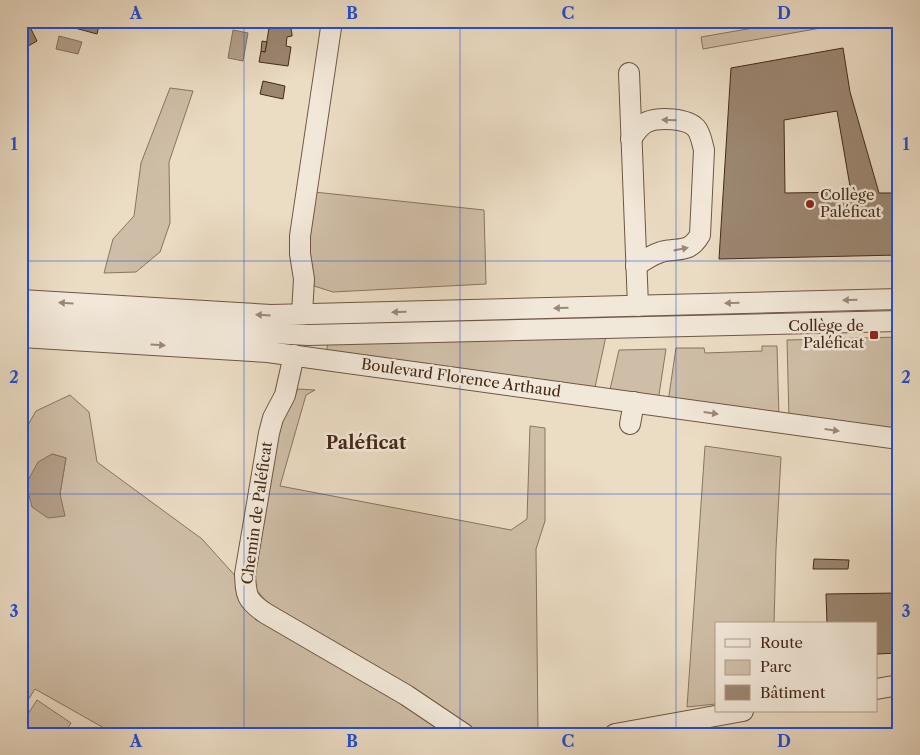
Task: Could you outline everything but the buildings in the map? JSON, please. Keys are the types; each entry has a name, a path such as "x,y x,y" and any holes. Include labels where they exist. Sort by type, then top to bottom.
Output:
{"street":[{"path":"300,322 304,278 300,254 300,236 332,21"},
{"path":"629,74 638,306"},
{"path":"631,139 638,128 647,122 653,120 673,120 686,122 696,128 704,150 700,235 695,244 685,249 664,251 650,256 636,266"},
{"name":"Boulevard Florence Arthaud","path":"21,300 271,315 300,322 638,306 899,299"},
{"name":"Boulevard Florence Arthaud","path":"21,319 300,322 899,321"},
{"name":"Chemin de Paléficat","path":"300,322 286,395 273,418 269,433 245,574 246,590 252,604 264,612 406,695 464,734"},
{"name":"Boulevard Florence Arthaud","path":"21,337 268,352 320,358 899,439"},
{"path":"630,424 634,402"},
{"path":"878,689 899,685"},
{"path":"615,734 737,712"}],"green space":[{"path":"780,21 860,21 703,49 701,37 782,23"},
{"path":"170,88 193,91 169,162 170,223 160,252 136,272 104,273 113,239 134,216 141,163"},
{"path":"314,192 484,210 486,284 333,292 314,286 305,240"},
{"path":"770,307 770,315 616,320 615,311"},
{"path":"606,336 594,392 326,353 328,343"},
{"path":"899,337 899,435 789,419 787,340"},
{"path":"762,346 777,346 779,418 668,402 676,348 704,348 705,353 762,351"},
{"path":"666,349 658,401 609,394 619,350"},
{"path":"298,389 315,390 306,395 280,486 511,530 527,519 530,426 545,428 545,521 536,549 538,734 477,734 351,651 269,605 250,582 279,421"},
{"path":"70,395 89,412 97,462 202,539 239,580 246,607 453,734 112,734 35,689 21,711 21,437 36,411","holes":["52,454 66,458 60,494"]},
{"path":"705,446 781,457 774,622 715,622 715,704 687,707"},
{"path":"37,700 71,723 64,734 21,734 21,725"}],"shaded area":[{"path":"233,30 248,33 243,61 228,58"},
{"path":"59,36 82,42 78,54 56,49"},
{"path":"52,454 66,458 60,494 65,516 48,518 32,507 26,484 38,462"}],"place":[{"name":"Collège Paléficat","path":"810,204"},
{"name":"Collège de Paléficat","path":"874,335"}],"district":[{"name":"Paléficat","path":"366,443"}]}
